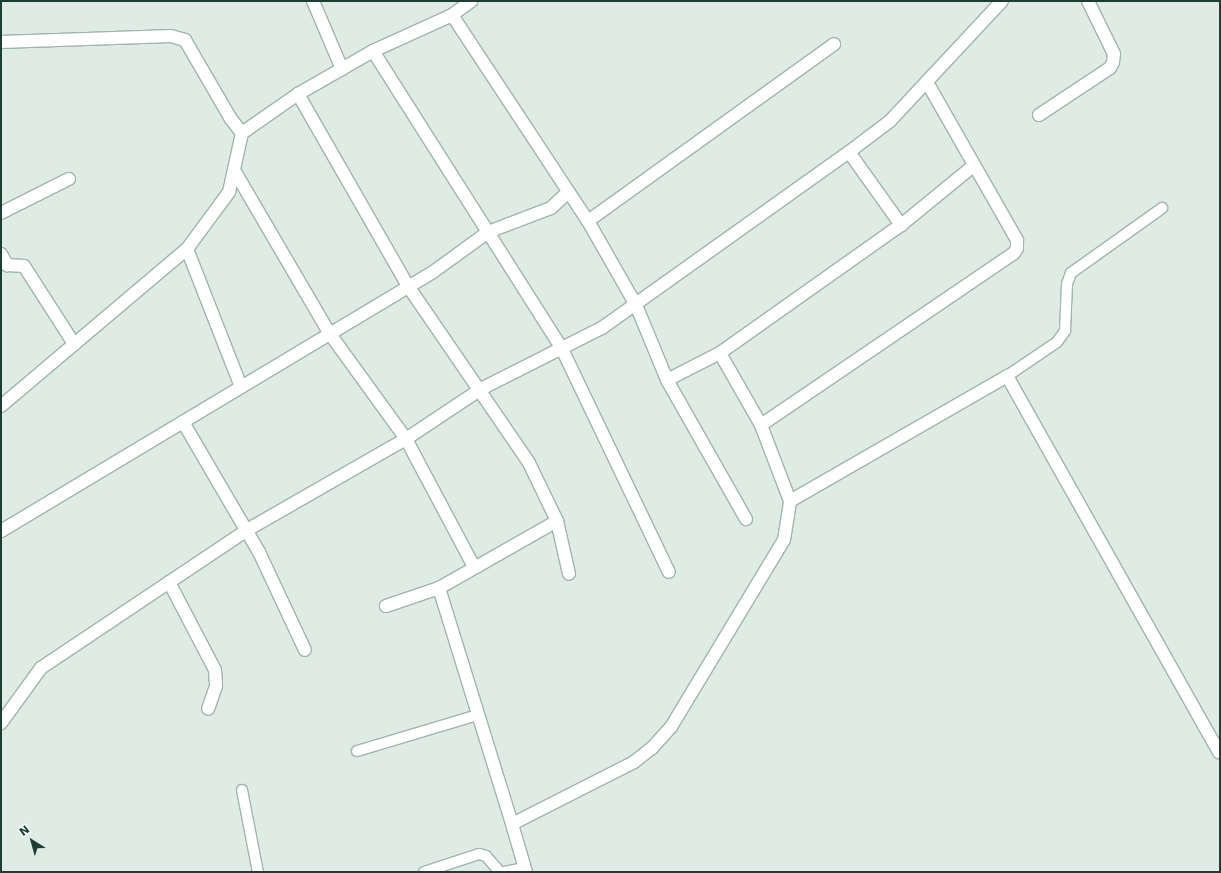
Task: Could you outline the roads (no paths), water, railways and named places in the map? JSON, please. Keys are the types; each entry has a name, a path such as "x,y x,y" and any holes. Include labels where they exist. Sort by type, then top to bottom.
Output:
{"street":[{"path":"313,1 342,69"},
{"path":"1,406 187,249 229,192 242,133 298,94 373,51 452,15 471,1"},
{"path":"1,723 41,668 247,530 406,439 481,389 562,349 636,305 849,152 890,121 1002,1"},
{"path":"1039,115 1110,68 1113,62 1114,54 1088,1"},
{"path":"452,15 567,193 588,221 636,305 667,380 746,519"},
{"path":"1,42 170,36 184,40 231,120 242,133"},
{"path":"588,221 834,44"},
{"path":"373,51 562,349 669,572"},
{"path":"761,425 1014,253 1017,240 973,166 927,82"},
{"path":"298,94 408,286 481,389 529,463 557,521 569,574"},
{"path":"849,152 901,225"},
{"path":"667,380 720,354 901,225 973,166"},
{"path":"234,170 330,334 406,439 474,567"},
{"path":"1,214 69,179"},
{"path":"1,531 330,334 408,286 488,232 551,208 567,193"},
{"path":"187,249 241,387"},
{"path":"1,254 7,265 24,266 74,344"},
{"path":"512,824 634,762 670,727 784,540 790,501 761,425 720,354"},
{"path":"790,501 1007,376 1219,752"},
{"path":"183,422 247,530 305,650"},
{"path":"386,606 439,588 557,521"},
{"path":"169,582 215,670 216,686 208,709"},
{"path":"439,588 525,870"}],"lane":[{"path":"1007,376 1058,342 1065,331 1067,284 1071,273 1162,208"},
{"path":"357,752 478,715"},
{"path":"242,790 258,872"},
{"path":"424,872 479,854 486,856 500,872"},
{"path":"504,872 525,870"}]}
